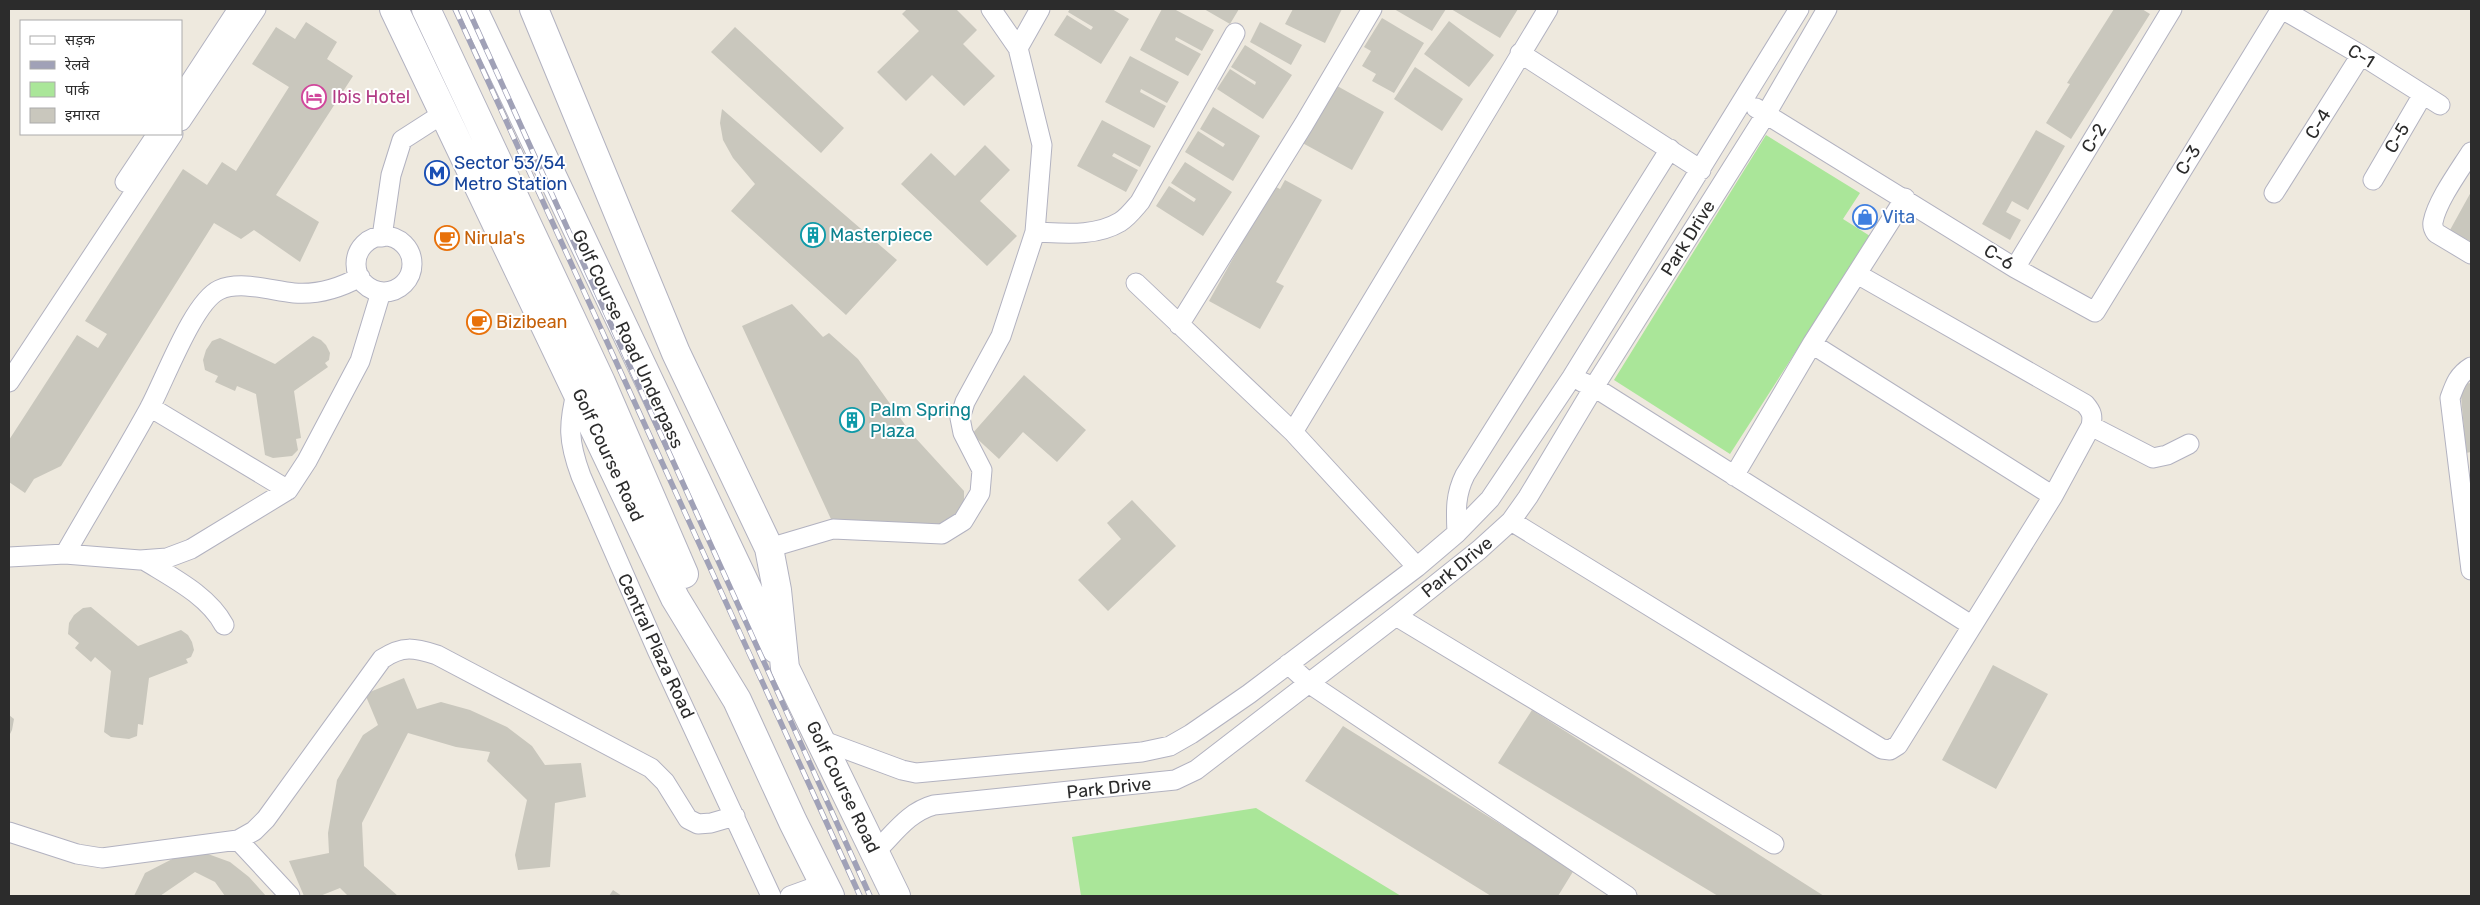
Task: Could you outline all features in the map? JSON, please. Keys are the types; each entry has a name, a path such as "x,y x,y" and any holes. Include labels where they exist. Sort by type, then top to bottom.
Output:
{"main road":[{"name":"Golf Course Road","path":"394,9 577,389 675,598 737,700 826,890"},
{"path":"426,9 601,382 737,700"},
{"name":"Golf Course Road Underpass","path":"473,9 696,484 785,668"},
{"name":"Golf Course Road","path":"534,9 676,353 768,548 777,590 785,668 896,896"}],"street":[{"path":"182,94 238,9"},
{"path":"182,120 256,9"},
{"path":"768,548 833,529 942,534 964,521 980,493 983,482 982,470 963,433 960,418 965,402 1001,336 1035,232 1042,145 1018,48 991,9"},
{"path":"1018,48 1040,9"},
{"path":"1179,325 1304,124 1372,9"},
{"path":"1293,432 1520,52 1548,9"},
{"name":"Park Drive","path":"820,740 902,770 932,773 1142,752 1170,746 1198,729 1288,664 1417,567 1457,533 1490,499 1572,377 1799,9"},
{"name":"Park Drive","path":"875,852 909,817 923,808 934,805 1174,780 1196,770 1310,684 1479,550 1511,521 1528,497 1594,387 1766,114 1827,9"},
{"name":"C-2","path":"2015,268 2172,9"},
{"name":"C-1","path":"2281,9 2361,55 2422,96 2440,105"},
{"name":"C-3","path":"2095,312 2281,9"},
{"path":"1035,232 1083,233 1102,230 1122,221 1140,202 1235,33"},
{"path":"1520,52 1701,170"},
{"name":"C-4","path":"2274,193 2361,55"},
{"name":"C-5","path":"2373,180 2422,96"},
{"name":"C-6","path":"1744,101 1906,198 2015,268 2095,312"},
{"path":"382,237 391,175 402,140 444,113"},
{"path":"9,382 54,303 155,135"},
{"path":"9,361 54,303 172,135"},
{"path":"1457,533 1456,501 1458,488 1465,475 1670,149"},
{"path":"2471,152 2448,190 2432,222 2432,228 2436,233 2471,254"},
{"path":"1734,476 1812,344 1906,198"},
{"path":"391,237 400,241 411,255 411,273 399,288 381,292 365,284 360,277 357,260 360,251 373,239 391,237"},
{"path":"1511,521 1882,749 1890,750 1898,745 1970,625 2053,496 2091,426 2091,411 2085,404 1857,274"},
{"path":"65,554 150,407 191,325 206,301 219,290 239,286 304,292 338,288 360,277"},
{"path":"1136,283 1293,432 1417,567"},
{"path":"9,557 65,554 144,560 167,558 191,549 288,490 307,460 360,360 381,292"},
{"path":"1812,344 2053,496"},
{"path":"2471,367 2462,372 2455,382 2450,398 2471,570"},
{"path":"1572,377 1594,387 1970,625"},
{"name":"Central Plaza Road","path":"577,389 570,418 572,451 617,561 771,896"},
{"path":"150,407 288,490"},
{"path":"2091,426 2153,458 2167,455 2190,444"},
{"path":"144,560 202,599 219,614 224,625"},
{"path":"1396,616 1774,844"},
{"path":"9,832 77,854 102,858 238,840 266,819 382,659 396,650 414,648 437,655 650,768 665,782 688,819 698,824 702,831 721,833 737,820"},
{"path":"1288,664 1310,684 1627,896"},
{"path":"932,773 934,805"},
{"path":"238,840 290,896"},
{"path":"790,896 826,890"}],"green space":[{"path":"1766,135 1860,193 1843,219 1870,236 1730,454 1614,380"},
{"path":"1256,808 1401,896 1081,896 1072,837"}],"building":[{"path":"907,9 956,9 977,30 963,44 995,76 964,106 932,75 906,101 877,72 919,31 902,14"},
{"path":"1070,9 1112,9 1129,19 1101,64 1054,35 1067,15 1091,30 1093,27 1068,12"},
{"path":"1162,9 1174,9 1214,30 1202,51 1176,37 1175,40 1201,54 1188,76 1140,50"},
{"path":"1204,9 1239,9 1230,24"},
{"path":"1293,9 1342,9 1325,43 1285,24"},
{"path":"1394,9 1446,9 1432,31"},
{"path":"1451,9 1518,9 1500,38"},
{"path":"2114,9 2142,9 2150,14 2071,139 2046,123 2070,84 2067,83"},
{"path":"1382,18 1424,43 1394,93 1372,81 1376,74 1362,66 1371,51 1364,47"},
{"path":"1449,21 1494,55 1469,87 1424,54"},
{"path":"306,22 337,42 327,59 353,76 276,195 319,222 300,262 254,230 241,239 214,223 61,466 34,479 25,493 9,482 9,440 77,335 98,348 107,334 85,321 183,169 207,185 222,162 236,171 289,87 252,64 276,27 295,39"},
{"path":"1260,22 1302,45 1291,65 1250,42"},
{"path":"735,27 844,128 821,153 711,52"},
{"path":"1245,45 1292,75 1263,119 1217,89 1230,69 1255,85 1256,82 1231,67"},
{"path":"1130,56 1179,82 1167,103 1141,89 1140,92 1166,106 1154,128 1105,102"},
{"path":"1415,67 1463,99 1442,131 1394,99"},
{"path":"1330,82 1384,112 1352,170 1297,140"},
{"path":"1213,107 1260,136 1233,181 1185,152 1198,131 1223,147 1225,144 1200,129"},
{"name":"Masterpiece","path":"722,109 897,260 846,315 731,211 755,184 733,158 723,140 720,123"},
{"path":"1102,120 1151,146 1140,167 1114,153 1112,156 1138,170 1126,192 1077,166"},
{"path":"2036,130 2065,146 2028,210 2012,201 2006,212 2021,220 2010,240 1982,224"},
{"path":"985,145 1010,170 980,201 1017,236 987,266 901,184 931,153 955,176"},
{"path":"1185,162 1232,192 1203,236 1156,206 1169,186 1194,202 1196,199 1171,183"},
{"path":"1285,180 1322,200 1276,282 1284,286 1260,329 1209,301 1258,214 1270,184 1280,189"},
{"path":"2471,192 2471,242 2450,230"},
{"path":"792,304 823,337 829,333 858,359 911,433 964,491 964,517 942,533 836,530 742,326"},
{"path":"313,336 326,345 330,353 329,360 325,363 328,367 294,391 301,438 296,439 298,450 292,456 273,458 265,455 256,394 237,386 235,391 215,382 218,376 205,370 203,360 206,350 212,341 220,338 275,364"},
{"path":"1024,375 1086,430 1057,462 1023,432 999,459 972,434"},
{"path":"2471,383 2471,452 2466,453 2460,384"},
{"path":"1132,500 1176,546 1108,611 1078,580 1121,539 1107,523"},
{"path":"91,607 138,646 181,630 188,635 192,642 194,650 191,657 186,659 188,663 149,678 143,725 138,724 137,736 129,739 111,737 104,732 111,671 95,657 91,662 75,648 79,643 68,634 69,623 74,615 83,608"},
{"path":"1993,665 2048,694 1996,789 1942,760"},
{"path":"404,678 417,709 441,702 470,710 507,727 532,746 545,765 581,763 586,797 555,803 550,867 518,870 515,855 527,800 487,761 490,752 456,747 408,733 362,823 364,866 398,896 348,896 340,888 320,896 304,896 289,861 329,853 328,833 337,780 363,735 378,725 365,694"},
{"path":"1532,710 1824,896 1718,896 1498,763"},
{"path":"9,715 14,719 9,736"},
{"path":"1343,726 1574,870 1558,896 1491,896 1305,781"},
{"path":"192,852 208,854 230,862 249,877 266,896 225,896 215,882 195,872 160,896 134,896 145,873 182,854"},
{"path":"613,890 622,896 609,896"}],"railway":[{"path":"455,9 860,896"},
{"path":"468,9 870,896"}],"place":[{"name":"Ibis Hotel","path":"314,97"},
{"name":"Sector 53/54 Metro Station","path":"437,173"},
{"name":"Vita","path":"1865,217"},
{"name":"Masterpiece","path":"813,235"},
{"name":"Nirula's","path":"447,238"},
{"name":"Bizibean","path":"479,322"},
{"name":"Palm Spring Plaza","path":"852,420"}]}
